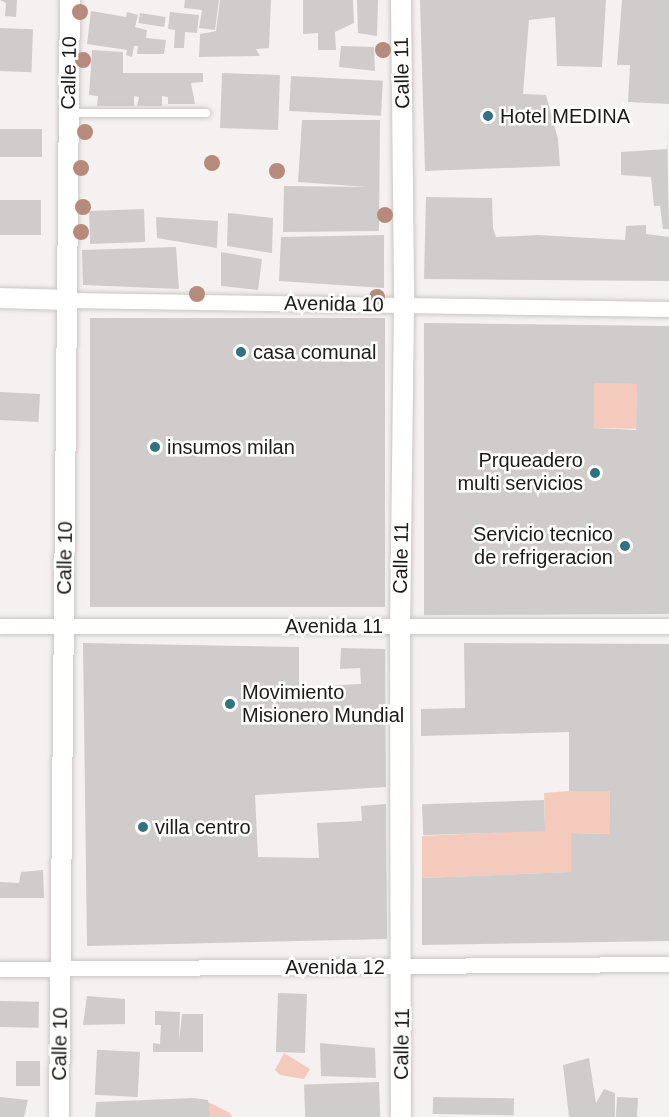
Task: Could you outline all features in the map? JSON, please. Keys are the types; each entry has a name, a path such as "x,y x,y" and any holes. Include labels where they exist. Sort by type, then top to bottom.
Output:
{"street":[{"name":"Calle 10","path":"60,1117 70,0"},
{"name":"Calle 11","path":"402,0 404,305 400,626 402,1117"},
{"name":"Avenida 10","path":"0,298 669,309"},
{"name":"Avenida 11","path":"0,626 669,626"},
{"name":"Avenida 12","path":"0,969 669,964"}],"lane":[{"path":"69,113 206,113"}],"shaded area":[{"path":"594,383 637,384 636,429 593,428"},
{"path":"610,791 609,834 571,833 571,872 422,878 422,836 545,830 544,793"},
{"path":"284,1053 310,1069 304,1079 280,1075 275,1070"},
{"path":"202,1099 230,1113 232,1117 206,1117"}],"building":[{"path":"0,0 17,0 16,17 5,16 6,3"},
{"path":"185,0 219,0 215,30 199,28 202,10 184,8"},
{"path":"220,0 271,0 269,48 256,49 260,56 199,57 200,34 216,31"},
{"path":"303,0 353,0 354,23 335,32 336,50 318,50 318,33 303,34"},
{"path":"357,0 378,0 377,36 358,33"},
{"path":"420,0 606,0 602,67 557,66 555,17 529,20 523,94 546,95 558,139 560,166 425,171"},
{"path":"622,0 669,0 669,104 628,102 630,65 617,65"},
{"path":"91,11 126,17 127,12 138,15 135,27 147,30 146,38 166,40 164,54 137,54 138,46 134,46 132,57 126,55 127,50 87,44"},
{"path":"170,12 199,15 197,33 185,32 184,48 174,48 175,30 168,29"},
{"path":"140,13 166,17 164,27 138,23"},
{"path":"0,28 33,29 31,72 0,71"},
{"path":"341,46 374,47 375,71 339,67"},
{"path":"92,50 123,52 123,73 203,73 203,82 191,83 195,104 168,104 168,97 162,96 162,106 137,106 139,97 134,96 134,106 97,106 98,96 89,95"},
{"path":"222,73 280,75 278,130 220,128"},
{"path":"291,76 383,81 381,116 289,111"},
{"path":"302,120 380,120 379,231 283,232 284,186 367,187 298,182"},
{"path":"667,127 669,229 663,229 660,206 654,206 651,177 621,175 621,152 667,149"},
{"path":"0,129 42,129 42,157 0,157"},
{"path":"426,197 492,198 493,228 496,237 538,235 625,240 626,226 646,225 646,234 669,237 669,281 424,279"},
{"path":"0,200 41,200 41,235 0,235"},
{"path":"144,209 145,242 90,244 89,211"},
{"path":"228,213 273,218 272,253 227,246"},
{"path":"156,217 218,221 217,248 157,238"},
{"path":"384,235 384,288 279,281 281,237"},
{"path":"176,247 179,289 83,285 82,250"},
{"path":"221,252 262,259 258,290 221,286"},
{"path":"90,318 385,318 385,607 90,607"},
{"path":"424,323 669,326 669,614 424,615","holes":["594,383 637,384 636,430 594,428"]},
{"path":"0,392 40,394 38,422 0,420"},
{"path":"83,643 299,647 299,687 361,684 360,668 340,669 341,648 385,649 386,787 255,795 258,857 319,858 317,823 362,821 361,806 386,804 387,939 87,946"},
{"path":"464,643 669,644 669,941 422,945 422,878 571,872 571,833 609,834 610,791 569,791 569,732 421,736 421,709 465,708"},
{"path":"544,800 545,831 423,835 422,804"},
{"path":"43,870 44,898 0,898 0,882 19,883 21,872"},
{"path":"278,993 307,994 305,1053 276,1052"},
{"path":"87,996 125,999 125,1024 83,1025"},
{"path":"0,1001 39,1002 39,1028 0,1027"},
{"path":"155,1011 180,1012 179,1042 182,1014 203,1014 203,1052 153,1052 153,1043 160,1044 161,1025 155,1025"},
{"path":"320,1043 375,1048 376,1078 321,1076"},
{"path":"97,1050 140,1052 138,1097 95,1095"},
{"path":"589,1058 596,1103 604,1089 615,1093 615,1117 569,1117 563,1065"},
{"path":"16,1061 40,1061 40,1086 16,1086"},
{"path":"379,1082 380,1117 305,1117 304,1085"},
{"path":"0,1097 28,1100 24,1117 0,1117"},
{"path":"433,1097 514,1098 514,1115 433,1114"},
{"path":"617,1097 638,1098 637,1117 616,1117"},
{"path":"194,1098 208,1100 210,1117 95,1117 96,1102"}],"place":[{"name":"Hotel MEDINA","path":"488,116"},
{"name":"casa comunal","path":"241,352"},
{"name":"insumos milan","path":"155,447"},
{"name":"Prqueadero multi servicios","path":"595,473"},
{"name":"Servicio tecnico de refrigeracion","path":"625,546"},
{"name":"Movimiento Misionero Mundial","path":"230,704"},
{"name":"villa centro","path":"143,827"}]}
